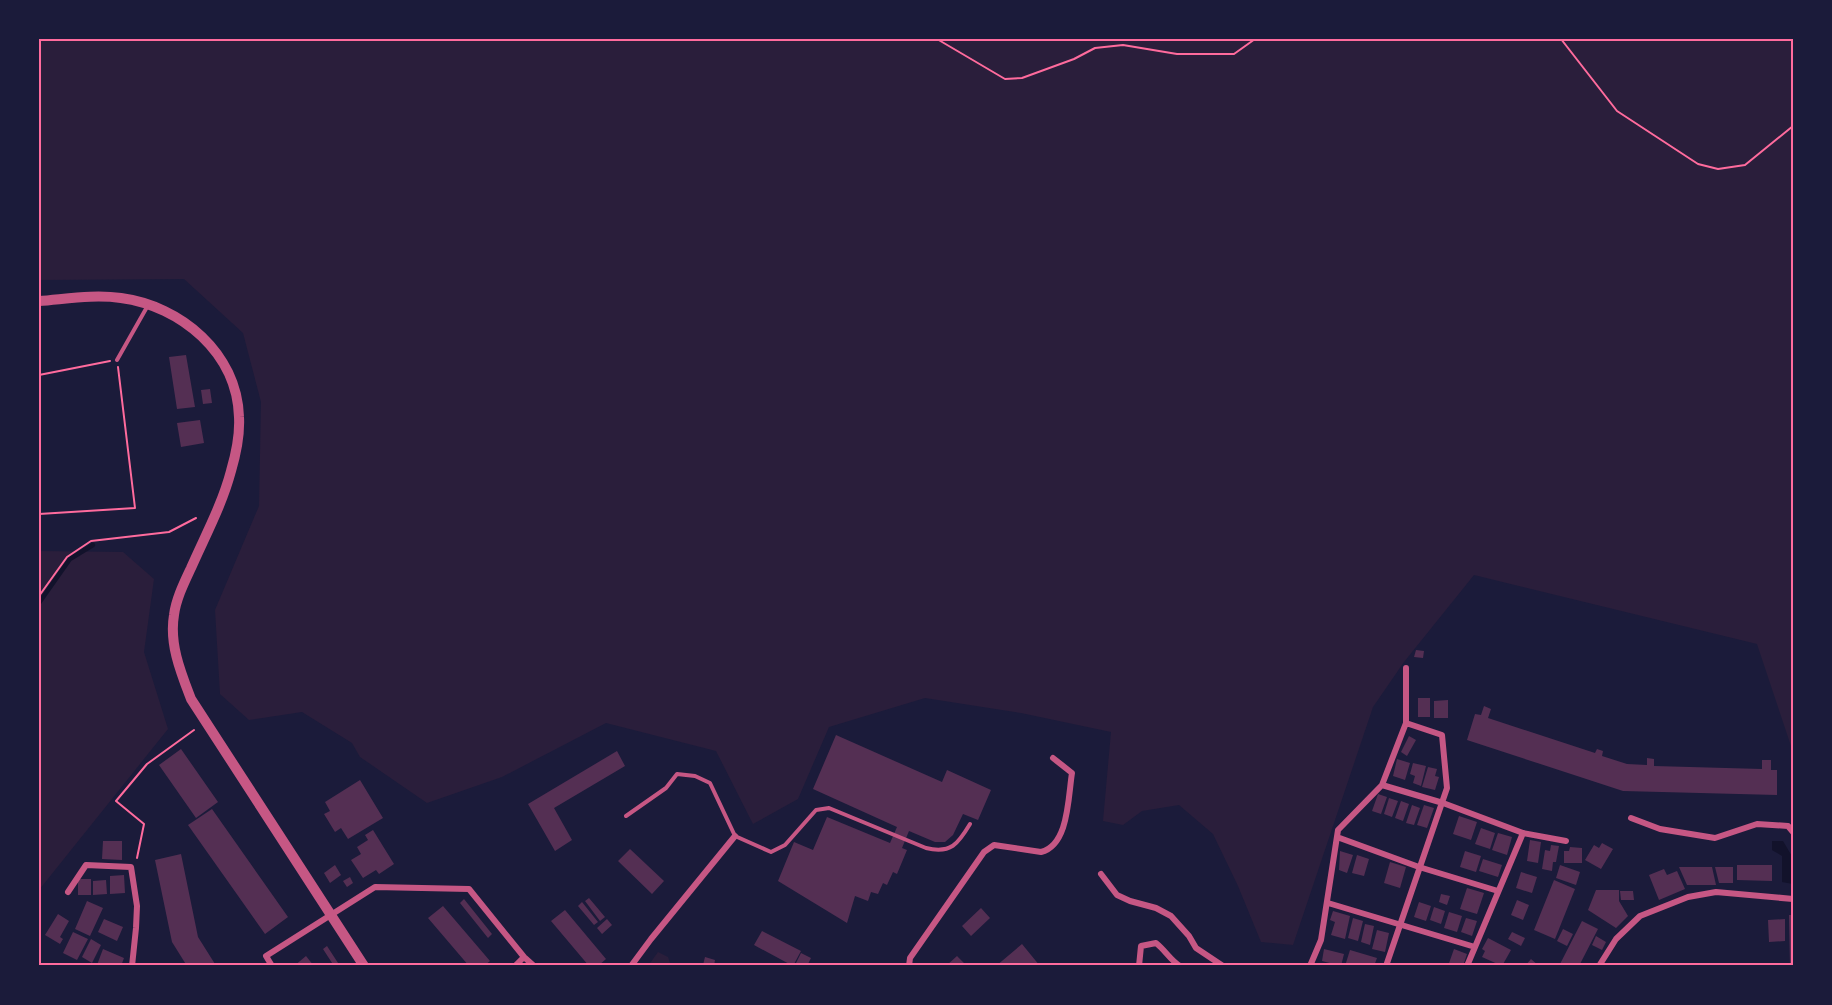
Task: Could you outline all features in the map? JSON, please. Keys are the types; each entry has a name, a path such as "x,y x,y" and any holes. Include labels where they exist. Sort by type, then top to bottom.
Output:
{"street":[{"path":"39,301 120,297 149,304 174,315 194,328 211,344 226,366 234,385 240,416 238,442 231,473 218,508 179,595 173,616 173,644 190,699 364,966"},
{"path":"1310,966 1321,940 1338,830 1382,785 1406,723 1406,668"},
{"path":"1386,966 1447,788 1442,735 1406,723"},
{"path":"909,966 910,958 984,852 994,845 1041,852 1048,850 1056,843 1063,831 1072,773 1053,758"},
{"path":"1382,785 1443,803 1523,832 1566,841"},
{"path":"1631,818 1660,829 1715,838 1757,824 1788,826 1793,832"},
{"path":"1467,966 1523,832"},
{"path":"631,966 735,836"},
{"path":"1337,837 1419,867 1498,891"},
{"path":"68,892 86,866 131,867 137,906 132,966"},
{"path":"1101,874 1118,896 1156,908 1171,916 1189,936 1196,948 1223,966"},
{"path":"272,966 266,956 375,887 469,889 524,957 534,966"},
{"path":"1599,966 1616,939 1640,916 1688,897 1716,892 1793,898"},
{"path":"1328,903 1475,948"},
{"path":"1139,966 1141,946 1156,943 1166,951 1172,961 1180,966"},
{"path":"515,966 524,957"}],"lane":[{"path":"117,360 149,304"},
{"path":"626,816 666,788 676,774 695,776 710,783 735,836 771,852 785,845 816,810 828,808 938,851 949,849 960,841 970,824"}],"path":[{"path":"937,39 1005,79 1022,78 1074,59 1095,48 1122,45 1177,54 1234,54 1255,39"},
{"path":"1561,39 1617,111 1698,164 1718,169 1745,165 1793,126"},
{"path":"39,375 85,364 117,360 135,508 39,514"},
{"path":"39,596 67,557 91,541 169,532 196,518"},
{"path":"131,867 135,863 144,824 116,801 147,764 194,730"}],"shaded area":[{"path":"39,39 1793,39 1793,752 1757,644 1474,575 1404,662 1373,707 1293,945 1261,942 1213,834 1179,805 1142,811 1123,825 1103,821 1111,732 1021,713 925,698 829,727 798,799 753,824 716,751 606,723 502,777 427,803 360,757 352,743 302,712 249,720 220,694 215,610 259,506 261,402 243,333 184,279 39,280"},
{"path":"39,551 123,552 154,579 144,652 168,729 39,890"},
{"path":"1772,841 1783,841 1793,858 1793,884 1782,882 1782,856 1772,850"},
{"path":"658,952 668,957 671,966 648,966"}],"building":[{"path":"186,355 195,407 177,409 169,357"},
{"path":"210,389 212,403 203,404 201,390"},
{"path":"200,420 204,443 181,447 177,423"},
{"path":"1416,650 1424,651 1423,658 1414,657"},
{"path":"1418,698 1430,698 1430,717 1418,717"},
{"path":"1448,700 1448,718 1434,718 1434,701"},
{"path":"1484,706 1491,709 1488,718 1595,753 1597,749 1603,751 1602,756 1627,764 1647,765 1647,758 1654,759 1654,766 1762,769 1762,760 1771,760 1771,770 1777,770 1777,795 1623,791 1467,740 1475,714 1481,715"},
{"path":"836,735 942,782 947,770 991,790 978,820 963,814 953,835 945,842 935,842 909,831 902,848 907,850 897,874 893,872 887,885 883,883 878,894 871,892 868,901 855,896 847,923 778,881 794,842 813,850 827,817 890,843 897,827 813,789"},
{"path":"1409,736 1416,740 1407,756 1401,752"},
{"path":"181,749 218,802 196,818 159,765"},
{"path":"617,751 625,766 554,808 572,840 555,851 528,804"},
{"path":"1397,759 1410,763 1405,780 1393,776"},
{"path":"1413,763 1426,766 1421,786 1413,783 1415,776 1410,774"},
{"path":"1428,767 1437,769 1435,776 1439,777 1435,790 1422,787"},
{"path":"360,780 383,818 348,839 341,828 335,832 324,814 330,811 325,802"},
{"path":"1378,794 1387,797 1381,814 1372,811"},
{"path":"1389,798 1398,801 1392,817 1384,814"},
{"path":"1401,801 1409,804 1403,821 1395,818"},
{"path":"1412,805 1420,808 1414,825 1406,823"},
{"path":"1424,805 1434,808 1427,828 1417,825"},
{"path":"212,809 288,917 265,934 188,825"},
{"path":"1459,816 1477,822 1471,840 1453,834"},
{"path":"1481,828 1495,833 1490,849 1475,844"},
{"path":"373,830 394,864 379,874 376,870 363,878 351,860 361,854 357,847 368,840 365,835"},
{"path":"1498,833 1512,837 1507,855 1492,850"},
{"path":"1530,840 1541,842 1538,863 1527,861"},
{"path":"103,841 122,841 122,860 102,859"},
{"path":"1602,843 1613,849 1601,869 1585,860 1594,845 1599,848"},
{"path":"1551,845 1559,846 1552,871 1542,869 1545,850 1550,851"},
{"path":"1570,847 1582,848 1582,863 1564,863 1564,851 1569,851"},
{"path":"630,849 664,881 652,894 618,861"},
{"path":"1340,851 1353,855 1347,873 1339,870"},
{"path":"1465,851 1481,856 1476,872 1460,867"},
{"path":"181,854 198,937 215,964 211,966 187,966 172,942 155,860"},
{"path":"1357,855 1369,859 1364,876 1352,873"},
{"path":"1483,859 1502,865 1498,877 1479,871"},
{"path":"1390,862 1406,867 1400,888 1384,883"},
{"path":"335,865 341,875 330,883 324,873"},
{"path":"1560,865 1580,872 1576,885 1556,878"},
{"path":"1737,865 1772,865 1772,881 1737,880"},
{"path":"1679,867 1712,867 1716,885 1687,885"},
{"path":"1715,867 1733,867 1733,883 1719,883"},
{"path":"1664,869 1667,875 1677,871 1685,889 1659,900 1649,875"},
{"path":"1521,872 1537,877 1532,893 1516,888"},
{"path":"124,875 125,893 110,894 110,876"},
{"path":"350,877 353,883 347,887 343,881"},
{"path":"78,879 91,879 91,895 78,895"},
{"path":"106,880 107,894 93,895 93,881"},
{"path":"1554,880 1575,889 1555,939 1534,930"},
{"path":"1467,888 1484,893 1477,914 1460,909"},
{"path":"1596,890 1619,890 1619,901 1628,916 1616,928 1588,910"},
{"path":"1620,891 1633,891 1634,900 1621,900"},
{"path":"1441,894 1450,896 1447,905 1439,902"},
{"path":"589,898 605,917 600,921 585,901"},
{"path":"464,899 492,934 488,938 460,903"},
{"path":"1517,900 1529,905 1523,920 1511,915"},
{"path":"87,901 103,908 90,936 75,929"},
{"path":"582,902 598,922 594,925 578,906"},
{"path":"1419,902 1431,906 1426,921 1414,917"},
{"path":"443,906 490,961 484,966 469,966 428,918"},
{"path":"1434,907 1445,911 1441,924 1430,920"},
{"path":"981,908 990,918 971,936 962,926"},
{"path":"565,910 606,959 598,966 589,966 551,921"},
{"path":"1333,911 1350,916 1345,939 1331,935 1335,922 1330,920"},
{"path":"1449,912 1462,916 1457,932 1444,928"},
{"path":"58,914 69,921 60,937 63,939 60,944 45,935"},
{"path":"1789,915 1793,915 1793,966 1790,966"},
{"path":"1353,918 1363,921 1358,941 1348,938"},
{"path":"1466,918 1477,921 1472,936 1461,932"},
{"path":"104,919 123,927 117,941 98,932"},
{"path":"607,919 612,925 602,934 597,928"},
{"path":"1785,919 1785,941 1769,942 1768,920"},
{"path":"1582,921 1598,929 1579,966 1559,966"},
{"path":"1365,924 1374,926 1370,945 1361,942"},
{"path":"1563,929 1573,934 1567,946 1557,941"},
{"path":"1377,930 1389,933 1385,952 1372,949"},
{"path":"762,931 801,951 793,966 754,945"},
{"path":"73,932 88,939 77,960 63,953"},
{"path":"1512,932 1525,938 1521,946 1508,939"},
{"path":"1596,936 1606,942 1602,950 1592,945"},
{"path":"1488,938 1511,950 1502,966 1482,957 1485,951 1482,949"},
{"path":"91,939 101,945 92,963 82,957"},
{"path":"1022,944 1040,966 996,966"},
{"path":"327,946 340,966 334,966 323,949"},
{"path":"103,949 124,958 121,966 97,965"},
{"path":"1324,949 1344,954 1341,966 1322,961"},
{"path":"1454,949 1467,954 1463,966 1448,966"},
{"path":"1350,950 1377,958 1374,966 1345,966"},
{"path":"801,953 811,958 807,966 796,963"},
{"path":"306,956 314,966 294,966"},
{"path":"957,956 967,966 946,966"},
{"path":"705,957 715,960 714,966 703,965"},
{"path":"1531,959 1539,966 1525,966"}],"waterway":[{"path":"39,603 70,559 93,545"}]}
